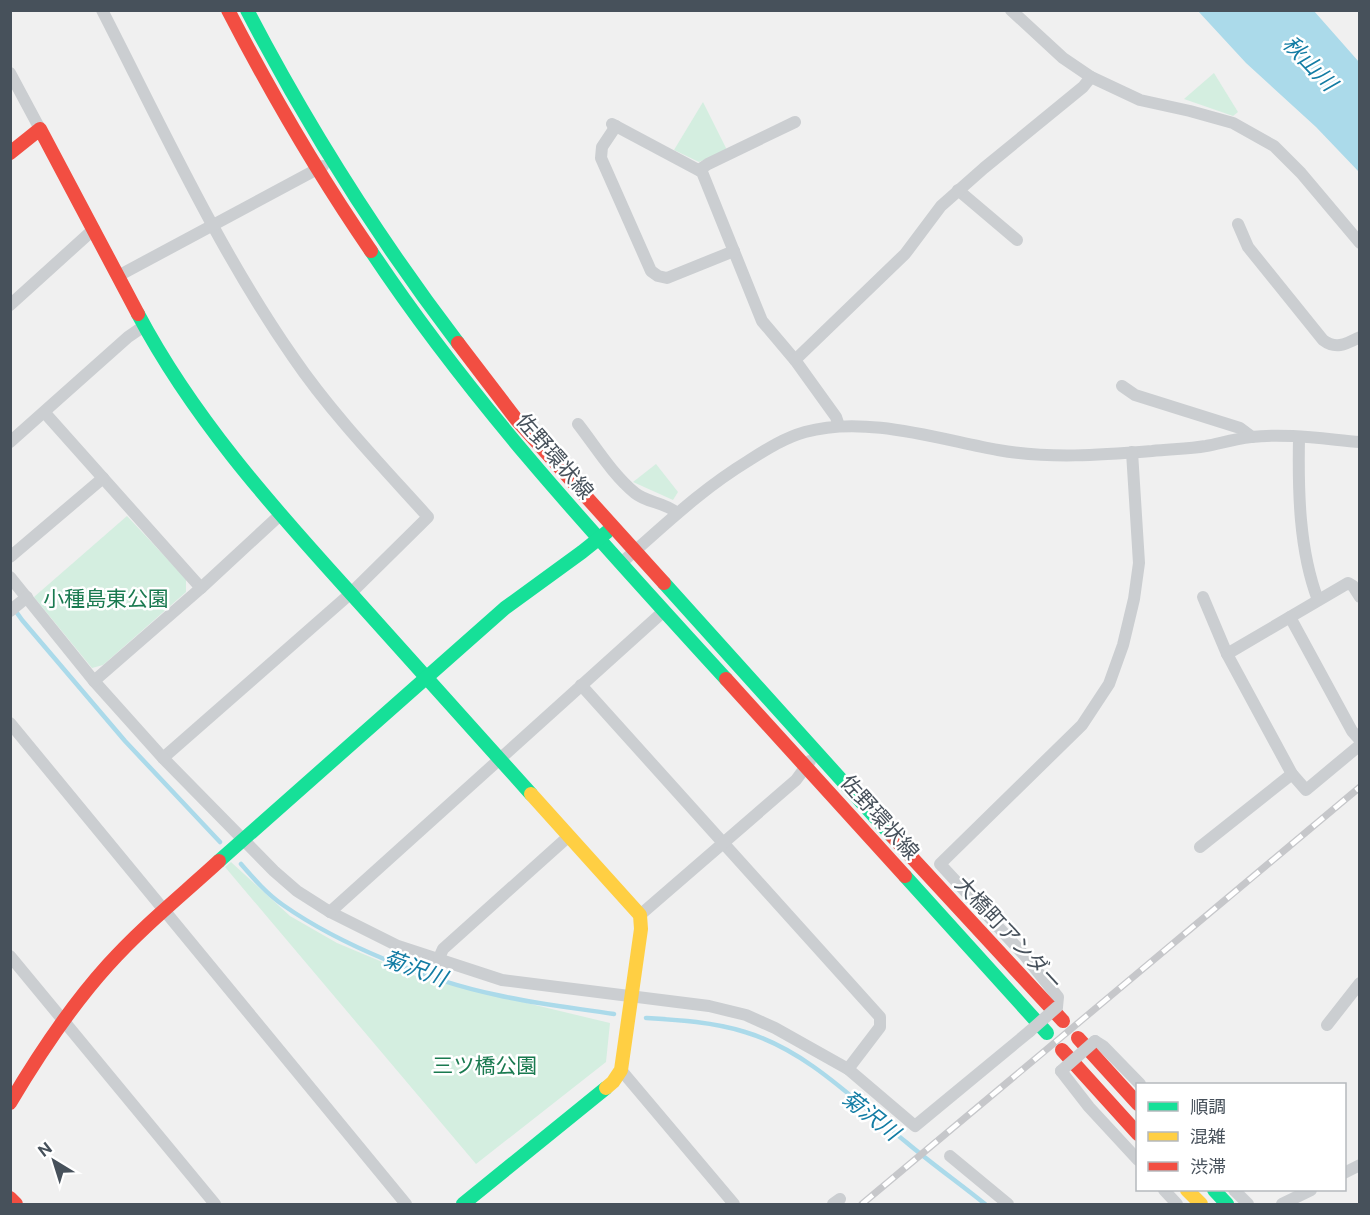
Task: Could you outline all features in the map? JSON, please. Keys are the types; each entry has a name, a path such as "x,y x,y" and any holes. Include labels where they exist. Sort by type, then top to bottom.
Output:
{"main road":[{"name":"佐野環状線","path":"228,10 318,169 404,301 506,432 599,539 911,883"},
{"name":"佐野環状線","path":"248,10 267,48 332,161 418,290 516,419 925,873"},
{"path":"10,153 40,129 144,326 181,386 218,438 280,515 640,915 641,929 621,1070 613,1082 463,1204"},
{"path":"10,1103 63,1019 99,973 165,910 425,677 522,593 578,557 613,526"},
{"name":"大橋町アンダー","path":"925,873 1063,1021"},
{"name":"大橋町アンダー","path":"911,883 1047,1033"},
{"path":"1078,1038 1136,1103"},
{"path":"1062,1050 1136,1133"},
{"path":"1189,1191 1201,1204"},
{"path":"10,1198 16,1204"}],"street":[{"path":"102,10 213,226 263,312 294,359 357,438 428,517 350,594 163,758"},
{"path":"1011,10 1063,58 1090,77 1140,100 1213,117 1233,123 1252,133 1285,156 1359,243"},
{"path":"10,73 40,129"},
{"path":"795,360 905,254 941,206 1083,87 1090,77"},
{"path":"699,170 795,122"},
{"path":"734,251 667,278 651,271 601,158 602,147 614,125 702,172 734,251 762,321 795,360 836,417 839,426"},
{"path":"118,276 332,161"},
{"path":"958,190 1017,240"},
{"path":"1238,225 1248,246 1323,340 1330,345 1342,346 1359,337"},
{"path":"10,305 94,229"},
{"path":"10,442 128,337 144,326"},
{"path":"1122,386 1135,395 1239,428 1252,437"},
{"path":"45,413 201,588"},
{"path":"578,424 614,471 635,493 651,502 671,508 677,513"},
{"path":"621,563 697,495 779,442 807,432 839,426 907,433 999,450 1088,456 1205,446 1252,437 1359,442"},
{"path":"1299,438 1303,535 1318,600"},
{"path":"10,577 24,600 163,758 243,840 297,891 330,912 398,946 502,980 709,1006 746,1015 775,1028 848,1069 915,1126 1057,1007 1058,997 1025,956 940,864 1082,725 1109,684 1123,645 1134,599 1139,563 1132,452"},
{"path":"10,557 102,478"},
{"path":"94,681 201,588 280,515"},
{"path":"1227,654 1348,584 1353,586 1359,597"},
{"path":"1203,597 1227,654 1292,774 1306,790 1359,745"},
{"path":"10,611 24,600"},
{"path":"330,912 664,611"},
{"path":"1290,617 1359,740"},
{"path":"581,685 880,1017 880,1027 848,1069"},
{"path":"10,723 406,1204"},
{"path":"640,915 796,780 816,753"},
{"path":"1200,848 1292,774"},
{"path":"439,958 443,949 569,836"},
{"path":"10,956 215,1204"},
{"path":"1327,1025 1359,983"},
{"path":"1136,1159 1089,1107 1061,1071 1095,1041 1103,1046 1139,1083"},
{"path":"621,1070 734,1204"},
{"path":"950,1156 1008,1204"},
{"path":"1165,1191 1177,1204"},
{"path":"1235,1191 1248,1204"},
{"path":"1282,1204 1309,1191"}],"green space":[{"path":"1214,73 1238,112 1233,116 1184,99"},
{"path":"703,102 727,150 699,162 674,150"},
{"path":"656,464 678,492 673,500 633,482"},
{"name":"小種島東公園","path":"127,516 186,579 186,592 103,665 92,668 34,597"},
{"name":"三ツ橋公園","path":"231,862 290,916 337,943 418,977 610,1023 606,1062 476,1164 225,867"}],"water":[{"name":"秋山川","path":"1198,11 1314,11 1359,62 1359,172 1316,127 1246,63"}],"waterway":[{"name":"菊沢川","path":"10,603 125,741 220,842"},
{"name":"菊沢川","path":"241,864 266,891 283,905 331,934 386,960 471,989 526,1001 614,1014"},
{"name":"菊沢川","path":"646,1018 721,1026 745,1032 790,1052 830,1079 985,1204"}],"railway":[{"path":"862,1204 1360,787"}],"traffic: fast":[{"path":"247,10 294,97 345,181 400,263 458,343"},
{"path":"371,251 452,364 540,472 726,679"},
{"path":"138,314 182,388 233,457 317,556 531,794"},
{"path":"219,861 505,608 607,532"},
{"path":"664,583 892,836"},
{"path":"905,876 1047,1033"},
{"path":"463,1204 606,1088"},
{"path":"1215,1191 1227,1204"}],"traffic: slow":[{"path":"531,794 640,915 641,929 621,1070 606,1088"},
{"path":"1188,1191 1201,1204"}],"traffic: jam":[{"path":"228,10 296,133 332,193 371,251"},
{"path":"10,153 40,129 138,314"},
{"path":"458,343 516,419 664,583"},
{"path":"726,679 905,876"},
{"path":"892,836 1063,1021"},
{"path":"10,1103 56,1031 94,981 134,938 219,861"},
{"path":"1078,1038 1136,1102"},
{"path":"1062,1050 1136,1132"},
{"path":"10,1198 16,1204"}]}
